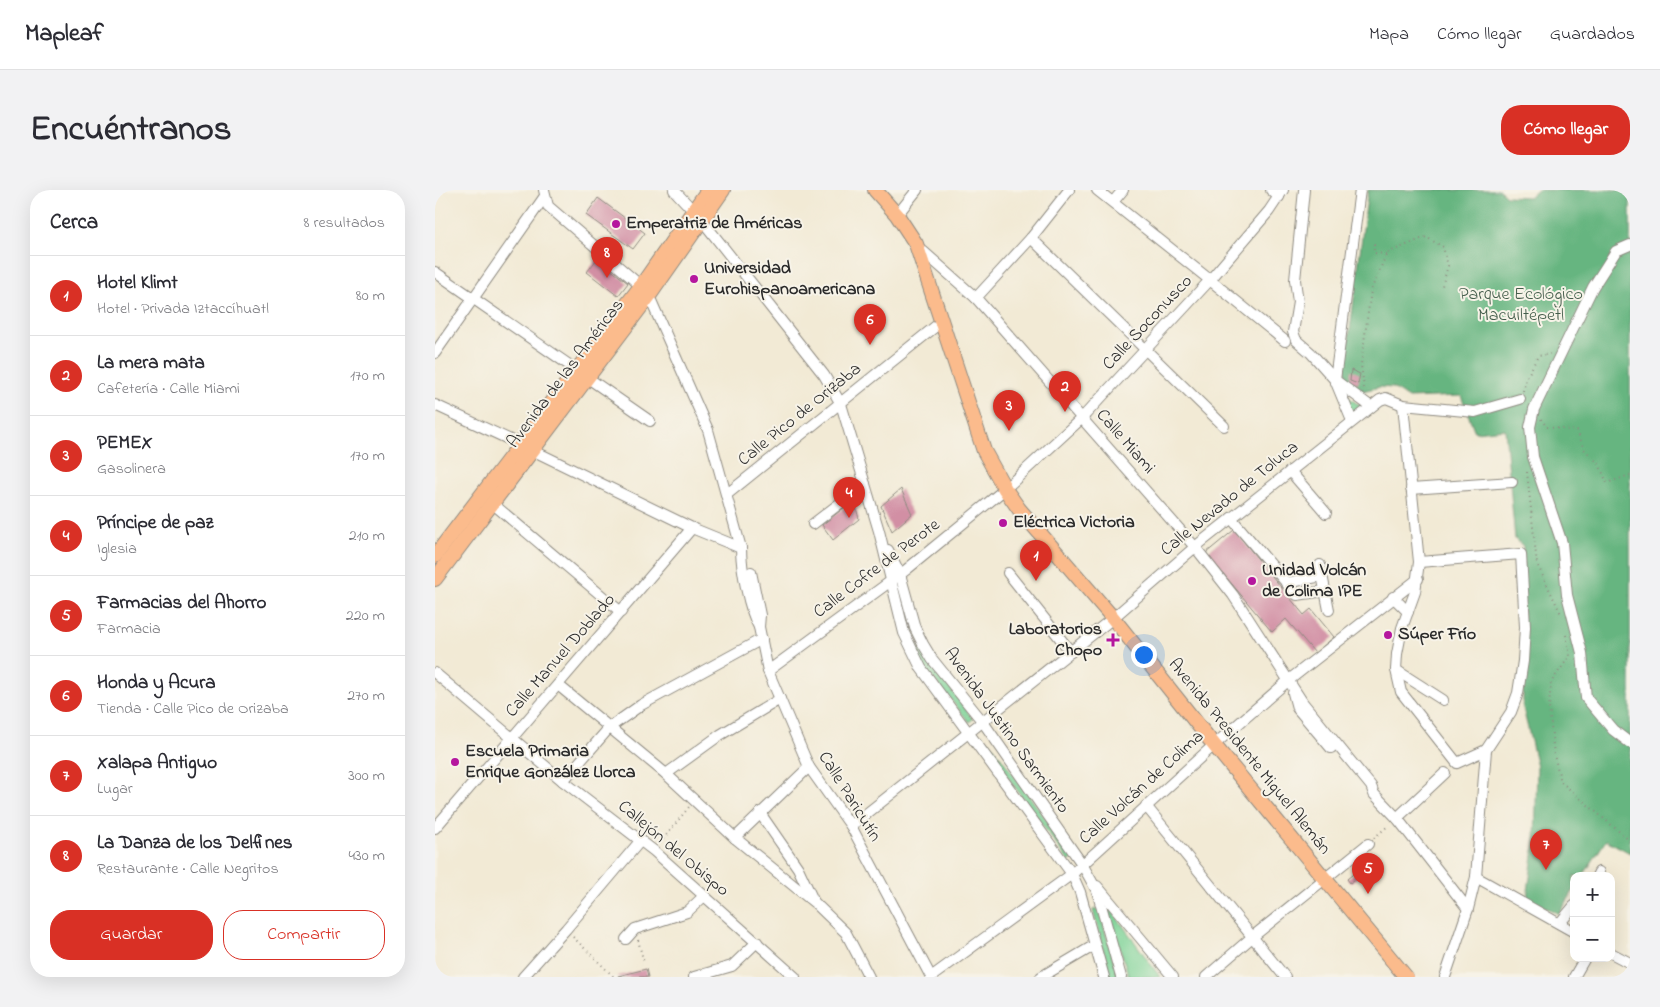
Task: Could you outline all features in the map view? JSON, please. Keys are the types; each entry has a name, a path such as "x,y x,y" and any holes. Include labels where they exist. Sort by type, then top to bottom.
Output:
{"main road":[{"name":"Avenida de las Américas","path":"435,556 526,447 645,291 697,214 707,190"},
{"name":"Avenida de las Américas","path":"697,214 723,190"},
{"name":"Avenida Presidente Miguel Alemán","path":"875,190 897,215 916,244 984,451 1005,490 1019,509 1113,618 1214,745 1406,977"},
{"name":"Avenida de las Américas","path":"435,579 492,503 526,447"}],"street":[{"name":"Avenida Justino Sarmiento","path":"674,190 697,214 825,375 841,404 879,531 905,633 912,650 921,668 1072,874 1104,977"},
{"path":"897,215 917,190"},
{"path":"976,298 1031,238 1069,190"},
{"path":"1097,190 1285,341"},
{"path":"1113,202 1123,190"},
{"path":"1271,190 1281,193"},
{"path":"1304,190 1295,280 1298,302 1293,332 1296,340 1311,353 1335,380 1371,406 1386,398 1403,405 1475,412 1520,399"},
{"path":"1351,421 1335,380 1360,190"},
{"path":"544,193 548,206 645,291"},
{"path":"435,353 473,300 544,193"},
{"name":"Calle Soconusco","path":"1005,490 1082,418 1210,280 1269,211 1281,193"},
{"path":"1031,238 1224,426"},
{"name":"Calle Miami","path":"916,244 976,298 1195,547 1233,595 1303,703 1468,909"},
{"path":"1630,245 1616,251 1593,287 1534,409 1530,427 1533,457 1562,543 1567,595 1581,653 1586,698 1613,730 1630,743"},
{"path":"435,272 651,421"},
{"name":"Calle Paricutín","path":"645,291 708,430 741,548 747,556 761,615 759,627 768,671 779,700 809,767 851,826 931,977"},
{"name":"Calle Pico de Orizaba","path":"726,495 941,322"},
{"path":"435,405 692,528 741,548"},
{"path":"1403,405 1419,562 1418,579 1402,628 1397,654 1396,670 1401,692 1457,764 1486,750"},
{"name":"Calle Nevado de Toluca","path":"851,826 1071,652 1195,547 1371,406"},
{"path":"1290,471 1326,513"},
{"path":"1411,489 1512,482"},
{"path":"813,524 865,484"},
{"name":"Calle Cofre de Perote","path":"768,671 901,574 1005,490"},
{"path":"492,503 621,612"},
{"path":"1231,518 1297,595 1325,591"},
{"name":"Calle Manuel Doblado","path":"435,828 692,528"},
{"name":"Avenida Justino Sarmiento","path":"879,531 901,574 915,628 932,659 983,722 1083,864 1097,892 1121,977"},
{"path":"1419,562 1521,554 1525,627 1523,661 1518,693 1511,712 1486,750 1476,877 1468,909 1445,977"},
{"path":"1320,565 1329,610"},
{"path":"1008,573 1071,652"},
{"path":"1286,583 1322,576"},
{"name":"Calle Volcán de Colima","path":"931,977 1072,874 1214,745 1289,680 1418,579"},
{"path":"1393,598 1408,612"},
{"path":"563,781 610,727 641,705 762,639"},
{"path":"1396,670 1443,700"},
{"name":"Callejón del Obispo","path":"435,673 563,781 641,840 795,977"},
{"path":"558,685 666,774 735,838 815,903 846,933 869,977"},
{"path":"666,774 720,735 779,700"},
{"path":"735,838 809,767"},
{"path":"1397,818 1445,773"},
{"path":"1146,806 1251,938 1285,977"},
{"path":"761,813 798,868 815,903"},
{"path":"523,977 566,930 641,840"},
{"path":"1206,977 1251,938 1368,844"},
{"path":"1476,877 1570,929"},
{"path":"1091,879 1173,977"},
{"path":"626,939 635,928 687,912 704,896"},
{"path":"1560,923 1570,911"},
{"path":"694,977 732,966 757,942"},
{"path":"1041,977 1095,945"},
{"path":"1615,955 1630,963"},
{"path":"1574,977 1583,962"}],"path":[{"path":"1374,244 1375,253 1387,254 1426,237 1443,248 1448,266 1441,289"},
{"path":"1371,406 1363,387 1361,365 1371,290 1387,254"},
{"path":"1534,409 1547,427 1577,431 1585,449 1599,464 1607,483 1630,475"},
{"path":"1570,656 1551,682 1549,707 1554,756 1561,782 1630,841"},
{"path":"654,851 695,800"},
{"path":"1368,844 1397,818"},
{"path":"635,928 644,962"},
{"path":"566,930 614,977"}],"green space":[{"name":"Parque Ecológico Macuiltépetl","path":"1368,190 1500,190 1506,196 1530,197 1538,190 1630,190 1630,853 1606,840 1586,872 1570,872 1570,896 1559,914 1527,898 1535,841 1537,766 1523,708 1523,546 1515,539 1505,429 1475,432 1461,396 1408,398 1393,388 1380,387 1362,391 1349,387 1345,369"},
{"path":"1344,395 1364,408 1353,415"},
{"path":"900,591 917,644 973,719 969,722 923,666 911,646 897,593"},
{"path":"988,740 1074,857 1069,862 983,743"},
{"path":"1105,901 1160,977 1129,977"},
{"path":"1099,909 1118,977 1110,977 1093,910"}],"building":[{"name":"Emperatriz de Américas","path":"598,198 645,233 633,249 586,215"},
{"path":"597,259 628,283 618,296 587,272"},
{"path":"1351,370 1360,374 1358,384 1350,381"},
{"path":"901,489 912,514 892,531 881,506"},
{"path":"854,500 859,519 833,540 822,525"},
{"name":"Unidad Volcán de Colima IPE","path":"1234,530 1304,615 1311,609 1334,637 1315,653 1286,619 1272,632 1206,553"},
{"path":"1373,858 1376,862 1370,867 1374,872 1370,875 1367,870 1350,883 1347,879 1362,867 1359,862 1363,860 1366,864"},
{"path":"646,969 648,977 618,977 618,976"}],"place":[{"name":"Emperatriz de Américas","path":"616,224"},
{"name":"La Danza de los Delfines","path":"607,278"},
{"name":"Universidad Eurohispanoamericana","path":"694,279"},
{"name":"Honda y Acura","path":"870,345"},
{"name":"La mera mata","path":"1065,412"},
{"name":"PEMEX","path":"1009,431"},
{"name":"Príncipe de paz","path":"849,518"},
{"name":"Eléctrica Victoria","path":"1003,523"},
{"name":"Hotel Klimt","path":"1036,581"},
{"name":"Unidad Volcán de Colima IPE","path":"1252,581"},
{"name":"Súper Frío","path":"1388,635"},
{"name":"Laboratorios Chopo","path":"1113,640"},
{"name":"Escuela Primaria Enrique González Llorca","path":"455,762"},
{"name":"Xalapa Antiguo","path":"1546,870"},
{"name":"Farmacias del Ahorro","path":"1368,894"}]}
